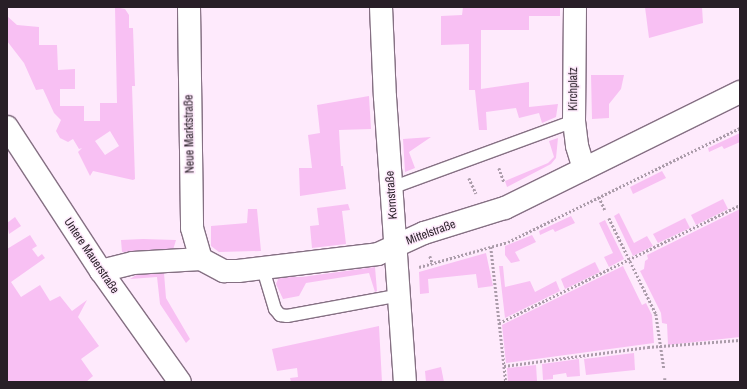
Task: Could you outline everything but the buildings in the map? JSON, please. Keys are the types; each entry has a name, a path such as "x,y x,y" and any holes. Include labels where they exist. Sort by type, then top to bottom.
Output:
{"street":[{"name":"Neue Marktstraße","path":"189,7 192,228 201,259"},
{"name":"Kornstraße","path":"381,7 391,188 400,296 405,382"},
{"name":"Kirchplatz","path":"575,7 574,121 577,146 584,169"},
{"name":"Mittelstraße","path":"201,259 224,271 263,269 360,257 396,248 409,239 424,233 505,208 740,92"},
{"name":"Untere Mauerstraße","path":"7,127 101,271 180,382"},
{"path":"101,271 133,263 201,259"}],"lane":[{"path":"391,188 574,121"},
{"path":"263,269 275,309 280,315 287,316 400,296"}],"path":[{"path":"415,272 416,268 508,242 740,128"},
{"path":"492,151 506,186"},
{"path":"463,162 477,197"},
{"path":"599,197 605,210"},
{"path":"499,323 740,205"},
{"path":"609,218 656,314 664,368"},
{"path":"492,247 506,382"},
{"path":"504,366 740,340"}],"shaded area":[{"path":"115,7 125,9 129,15 129,28 133,28 135,86 132,86 135,179 133,180 93,171 90,176 78,152 82,148 79,149 73,139 68,142 60,138 56,131 61,120 54,113 43,89 36,90 24,63 7,41 7,16 17,25 39,27 39,45 57,45 58,70 75,69 75,89 60,89 60,106 84,106 84,121 100,121 100,103 117,103","holes":["110,131 119,146 105,155 95,141"]},
{"path":"463,7 560,7 560,16 529,16 529,30 481,30 481,89 529,82 529,107 558,104 556,117 542,123 539,113 519,118 516,108 486,112 487,130 479,130 475,90 469,90 469,44 441,45 441,16 462,15"},
{"path":"645,7 702,7 703,23 649,38"},
{"path":"591,75 624,75 621,89 609,104 609,118 592,119"},
{"path":"369,96 371,129 339,130 341,166 343,166 346,189 300,196 299,168 312,168 308,135 320,133 317,105"},
{"path":"740,133 740,142 724,149 722,146 709,152 708,148"},
{"path":"431,137 409,152 415,168 405,172 403,139"},
{"path":"558,138 556,158 551,164 507,187 505,181 548,163 554,157 549,141"},
{"path":"662,171 666,178 633,194 630,187"},
{"path":"723,199 728,209 696,225 691,215"},
{"path":"348,204 350,210 342,211 346,244 312,248 310,226 319,225 317,208"},
{"path":"248,209 257,209 261,251 219,252 211,246 211,226 247,223"},
{"path":"740,209 740,337 668,345 667,324 662,323 661,313 640,271 644,269 645,261 648,259 647,255"},
{"path":"619,213 634,243 647,236 653,246 633,256 614,216"},
{"path":"571,216 575,223 555,232 553,229 540,235 539,231"},
{"path":"15,217 21,226 9,234 7,223"},
{"path":"685,218 690,228 658,243 653,234"},
{"path":"605,220 624,259 609,267 604,257 613,253 599,223"},
{"path":"30,235 37,246 32,249 38,257 42,254 45,258 11,282 21,297 40,285 50,301 60,296 72,311 87,300 78,317 99,346 81,359 93,376 86,382 7,382 7,249"},
{"path":"532,235 536,242 515,252 520,261 511,263 505,255 505,246"},
{"path":"121,240 176,240 173,250 122,252"},
{"path":"486,253 493,286 478,288 476,274 428,279 429,293 420,294 419,272"},
{"path":"595,262 600,272 565,289 561,279"},
{"path":"499,266 503,266 505,287 530,281 535,292 556,281 560,291 505,318"},
{"path":"623,266 642,305 646,303 652,315 654,343 506,363 502,325"},
{"path":"375,267 377,291 375,292 369,273 306,283 299,296 283,299 276,284 279,277 302,277"},
{"path":"162,271 164,273 166,298 190,339 186,343 160,304 157,277 130,279 141,272"},
{"path":"379,326 382,382 291,382 290,378 298,377 297,368 277,371 272,349"},
{"path":"634,353 635,370 586,375 584,359"},
{"path":"579,359 580,376 567,377 566,373 553,375 553,379 543,380 542,364"},
{"path":"536,365 537,381 508,382 507,368"},
{"path":"441,367 444,382 426,382 425,371"}]}
